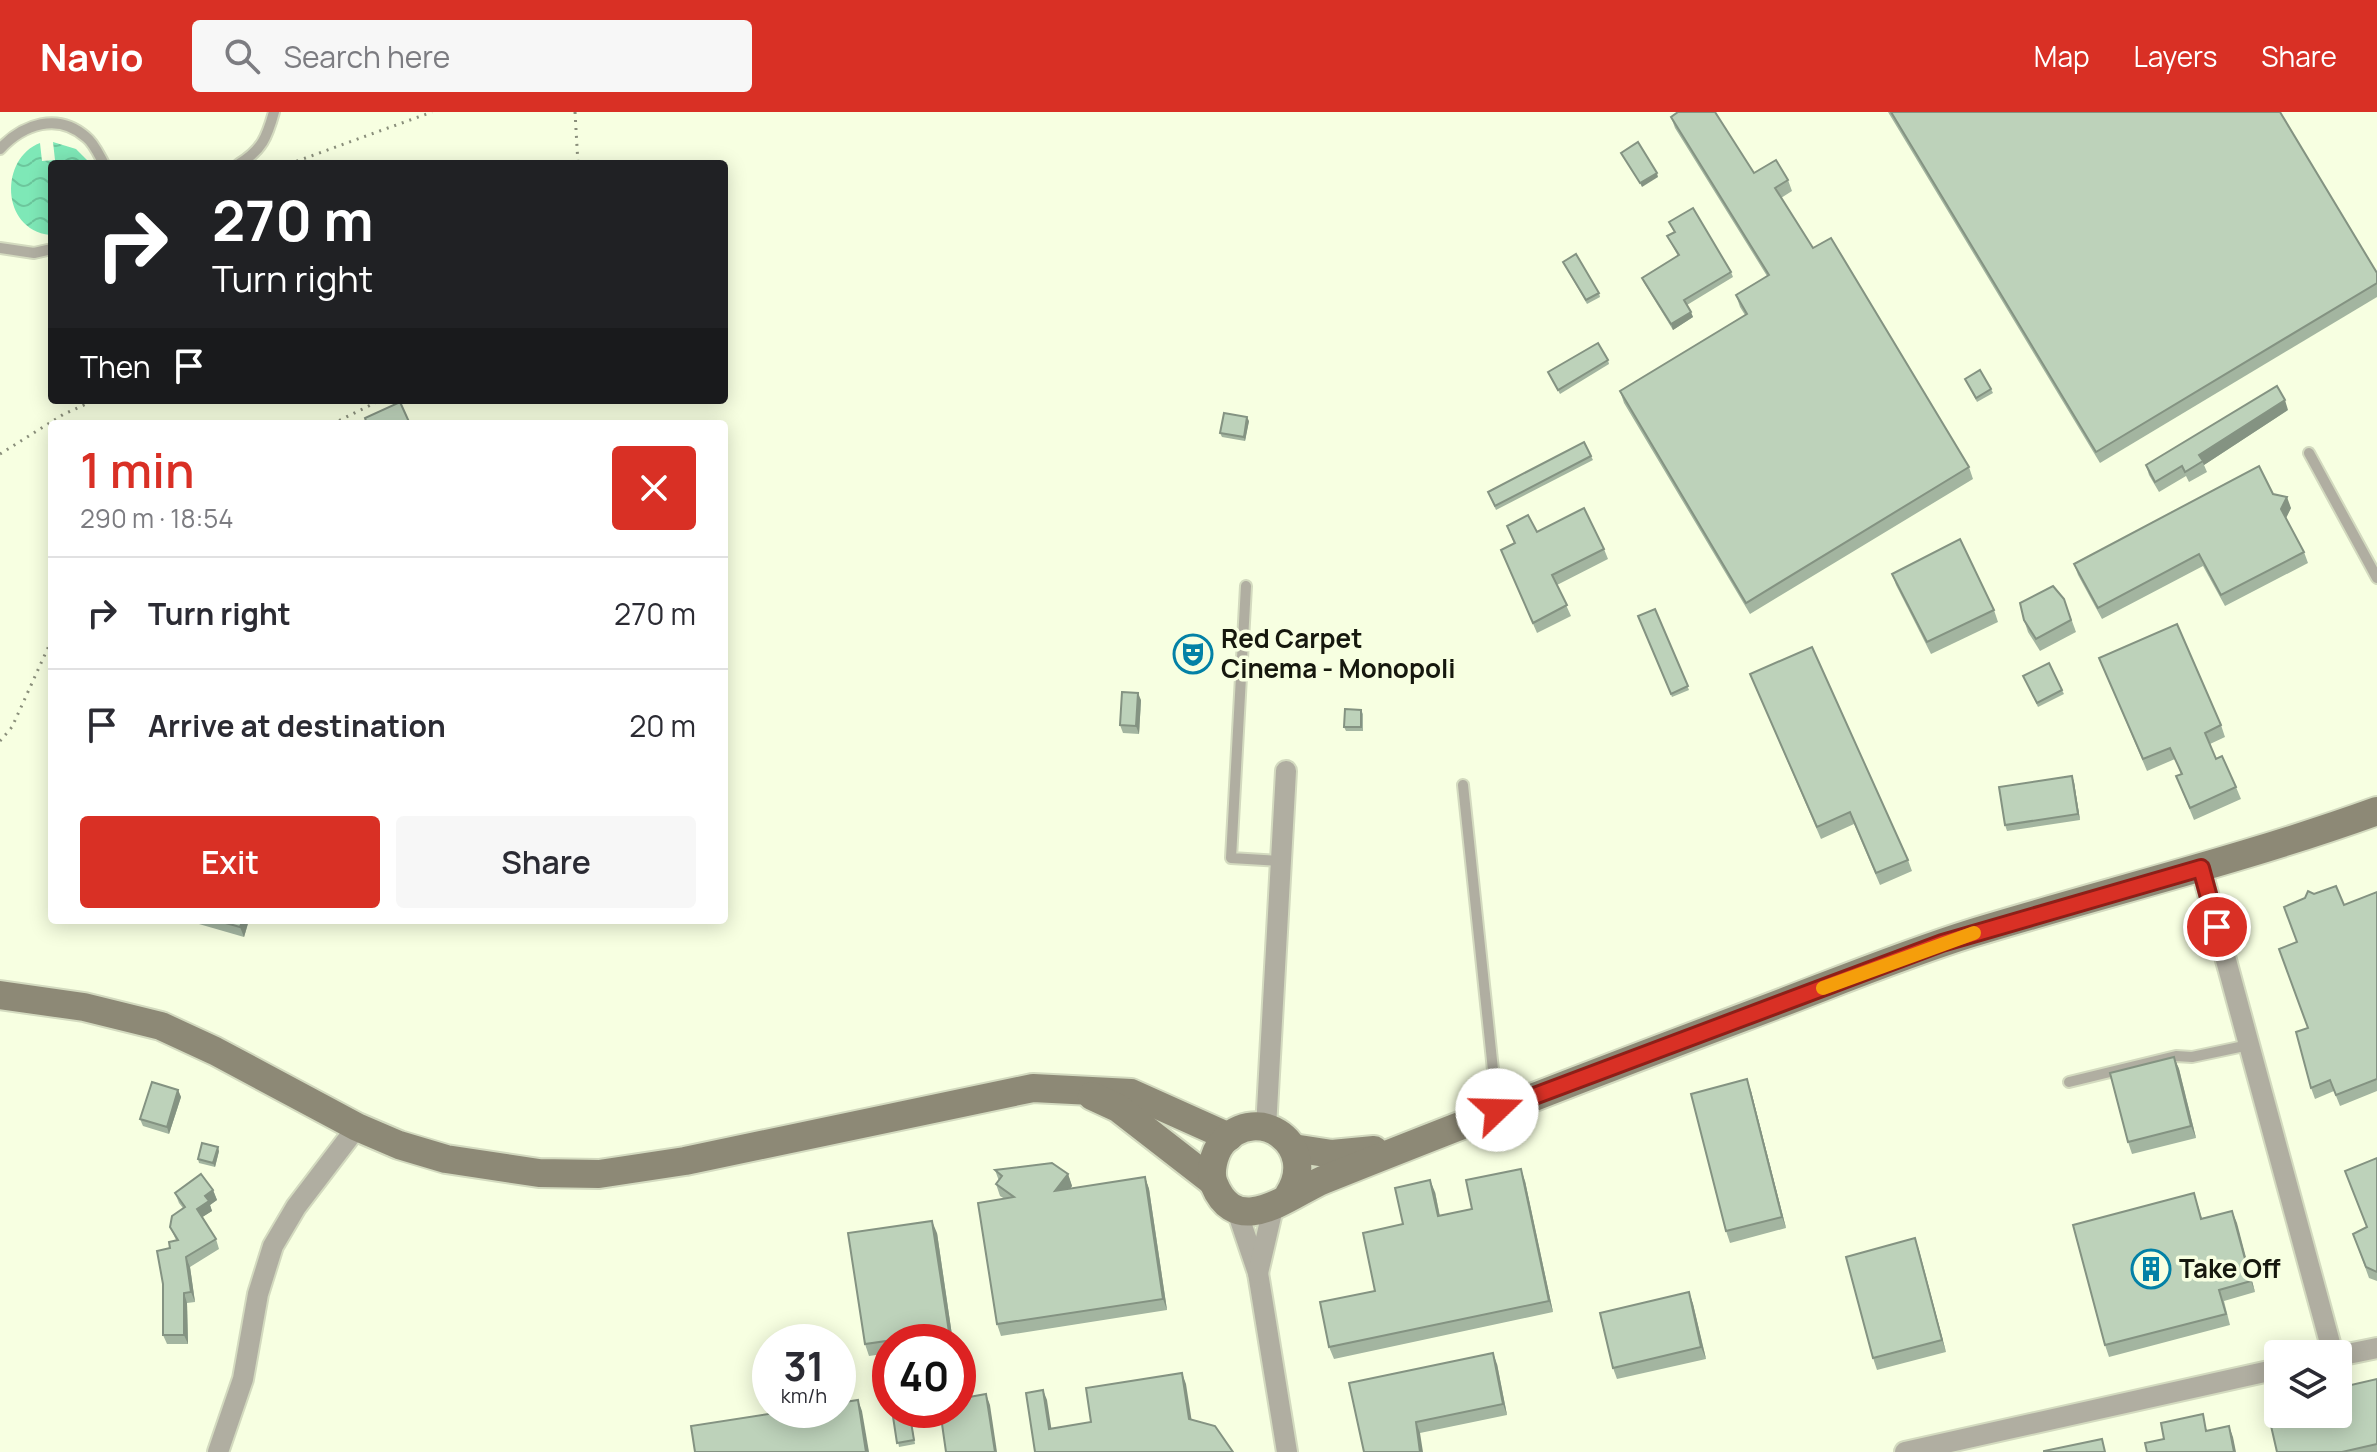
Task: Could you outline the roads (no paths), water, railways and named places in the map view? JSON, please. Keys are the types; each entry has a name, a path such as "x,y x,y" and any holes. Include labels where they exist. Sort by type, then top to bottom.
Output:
{"street":[{"path":"1266,1128 1286,771"},
{"path":"1236,1208 1255,1212 1497,1110 1956,938 2201,868 2377,811"},
{"path":"2201,868 2331,1340"},
{"path":"0,995 84,1007 161,1026 215,1051 357,1127 446,1159 539,1173 599,1174 685,1161 1033,1088 1131,1093 1229,1137"},
{"path":"1080,1091 1118,1108 1212,1181 1236,1208 1258,1273 1287,1452"},
{"path":"218,1452 243,1379 258,1294 273,1246 296,1207 357,1127"},
{"path":"1212,1181 1216,1152 1229,1137 1249,1127 1266,1128 1282,1135 1293,1148 1299,1170 1281,1202 1258,1273"},
{"path":"1293,1148 1332,1154 1403,1148"},
{"path":"2352,1352 2377,1348"},
{"path":"1905,1452 2264,1372"}],"lane":[{"path":"245,160 266,141 274,112"},
{"path":"0,149 35,124 63,122 88,138 102,160"},
{"path":"0,248 34,253 48,250"},
{"path":"2309,453 2377,578"},
{"path":"1246,586 1231,858 1280,861"},
{"path":"1463,785 1497,1110"},
{"path":"2069,1082 2176,1056 2192,1057 2249,1045"}],"water":[{"path":"53,142 76,149 87,160 55,160"},
{"path":"40,143 42,161 48,161 48,234 34,230 22,220 14,207 11,192 12,177 18,163 27,151"}],"place":[{"name":"Red Carpet Cinema - Monopoli","path":"1193,654"},
{"name":"Take Off","path":"2151,1269"}]}
